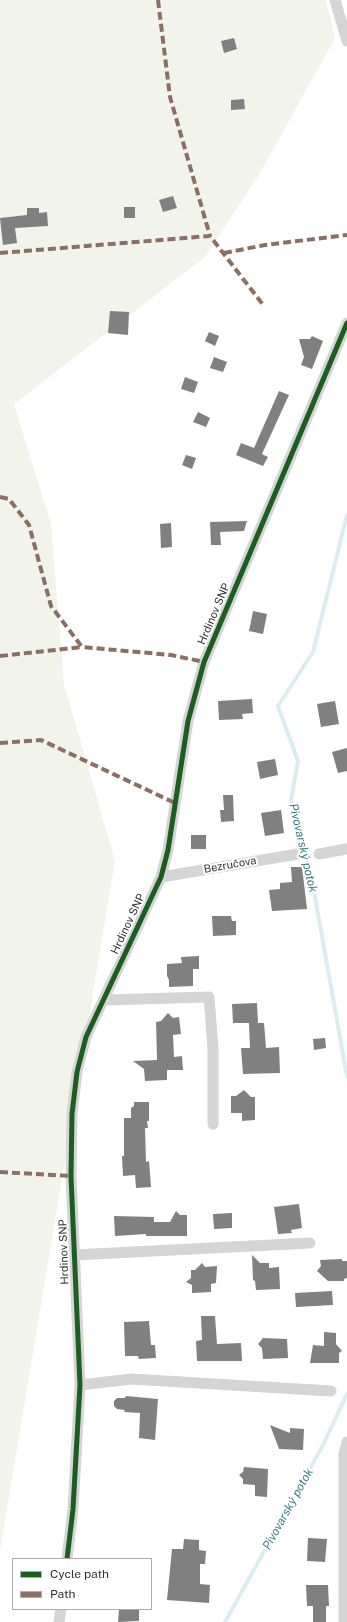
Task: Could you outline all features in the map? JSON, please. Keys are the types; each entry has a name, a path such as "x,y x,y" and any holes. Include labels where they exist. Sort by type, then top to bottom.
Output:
{"street":[{"path":"336,0 347,41"},
{"name":"Hrdinov SNP","path":"67,1558 74,1501 80,1385 71,1176 72,1114 77,1072 86,1037 161,877 168,850 188,721 204,662 347,323"},
{"path":"319,854 347,849"},
{"name":"Bezručova","path":"161,877 298,854"},
{"path":"104,1000 209,997 213,1049 213,1124"},
{"path":"74,1255 310,1243"},
{"path":"80,1385 132,1379 331,1392"},
{"path":"344,1622 344,1454 347,1442"},
{"path":"59,1622 61,1610"}],"shaded area":[{"path":"0,0 326,0 335,38 260,173 205,257 14,404 51,524 64,684 115,861 0,1551"}],"building":[{"path":"234,38 237,49 224,53 221,41"},
{"path":"244,99 245,109 231,110 231,100"},
{"path":"173,196 177,208 163,212 159,200"},
{"path":"124,207 135,207 135,218 124,218"},
{"path":"27,208 39,208 39,213 47,212 48,226 15,228 17,243 3,245 0,218 27,215"},
{"path":"110,311 129,312 128,335 108,333"},
{"path":"209,332 219,336 215,346 205,341"},
{"path":"312,336 323,341 312,369 301,365 304,357 299,339 310,339"},
{"path":"214,357 227,362 223,372 210,368"},
{"path":"185,377 198,382 194,393 181,389"},
{"path":"279,391 289,395 262,454 268,457 263,466 236,455 241,443 254,448"},
{"path":"198,412 210,418 206,427 193,422"},
{"path":"186,455 196,458 192,469 182,465"},
{"path":"247,521 244,531 220,532 221,545 211,545 210,522"},
{"path":"171,523 172,547 161,548 160,524"},
{"path":"253,611 267,614 263,634 249,631"},
{"path":"252,699 253,713 242,714 243,719 219,720 218,701"},
{"path":"335,701 339,724 321,727 317,704"},
{"path":"347,748 347,771 338,773 332,752"},
{"path":"275,759 278,775 260,779 257,762"},
{"path":"223,795 233,795 234,821 221,822 220,810 224,810"},
{"path":"281,810 284,833 265,836 261,813"},
{"path":"191,835 206,835 206,849 191,849"},
{"path":"291,867 302,867 307,909 272,911 269,890 280,889 280,883 292,882"},
{"path":"212,916 231,916 232,921 236,921 236,935 213,936"},
{"path":"199,956 199,969 193,969 193,986 169,987 167,964 182,963 181,957"},
{"path":"257,1003 258,1023 264,1023 266,1048 279,1047 280,1073 243,1074 241,1048 250,1048 249,1023 233,1023 232,1004"},
{"path":"168,1013 173,1018 179,1017 181,1034 173,1035 174,1057 182,1056 183,1070 167,1070 167,1080 145,1081 144,1069 133,1061 157,1060 156,1022 161,1021"},
{"path":"325,1038 326,1048 314,1050 313,1039"},
{"path":"244,1090 251,1097 255,1097 255,1120 242,1121 242,1113 231,1113 231,1096 236,1096"},
{"path":"134,1102 149,1102 149,1121 147,1121 148,1128 145,1128 146,1162 149,1161 151,1187 136,1188 135,1175 123,1176 122,1156 124,1156 124,1118 131,1118 131,1108 134,1106"},
{"path":"299,1204 302,1228 291,1230 292,1233 278,1234 274,1207"},
{"path":"176,1211 180,1215 187,1215 187,1236 146,1236 146,1234 115,1236 114,1216 154,1217 154,1222 170,1222"},
{"path":"232,1213 232,1228 214,1229 213,1214"},
{"path":"252,1255 260,1263 269,1263 269,1268 279,1267 280,1289 256,1290 255,1281 253,1280"},
{"path":"342,1259 342,1261 347,1261 347,1278 344,1279 344,1281 328,1281 317,1271 321,1266 320,1260"},
{"path":"202,1263 205,1267 217,1266 216,1283 211,1284 211,1292 192,1293 192,1285 186,1282 191,1278 191,1270 195,1270"},
{"path":"332,1291 333,1305 296,1307 295,1293"},
{"path":"201,1316 215,1316 217,1344 241,1343 242,1361 197,1361 196,1341 202,1340"},
{"path":"149,1321 151,1345 155,1345 156,1358 139,1359 138,1356 125,1356 124,1322"},
{"path":"324,1332 336,1333 336,1344 342,1351 339,1353 339,1363 310,1363 313,1345 324,1346"},
{"path":"263,1338 287,1339 288,1358 263,1359 262,1348 258,1344"},
{"path":"126,1396 158,1399 155,1440 139,1438 140,1413 124,1412 125,1410 117,1409 114,1406 114,1401 117,1398 125,1398"},
{"path":"270,1425 290,1433 290,1428 304,1429 303,1450 279,1449"},
{"path":"244,1467 268,1469 267,1497 255,1496 255,1485 243,1484 243,1479 239,1475 243,1472"},
{"path":"308,1538 327,1539 325,1562 307,1561"},
{"path":"184,1539 199,1540 199,1550 206,1551 205,1564 200,1564 200,1584 210,1585 209,1603 167,1600 172,1549 183,1549"},
{"path":"306,1585 328,1585 329,1606 326,1606 326,1622 313,1622 313,1606 307,1606"},
{"path":"119,1610 139,1610 139,1621 118,1622"}],"waterway":[{"name":"Pivovarský potok","path":"347,515 313,652 278,706 298,761 291,800 309,863 347,1077"},
{"name":"Pivovarský potok","path":"225,1622 322,1447 347,1394"}],"marked path":[{"path":"158,0 170,97 210,236"},
{"path":"224,253 265,245 347,235"},
{"path":"0,253 210,236 264,306"},
{"path":"0,497 9,499 29,525 51,606 82,647 171,655 204,662"},
{"path":"0,656 82,647"},
{"path":"0,743 41,740 175,803"},
{"path":"0,1172 71,1176"}],"cycle path":[{"path":"67,1558 73,1509 80,1385 71,1176 72,1114 77,1072 86,1037 161,877 168,850 188,721 204,662 347,323"}]}
